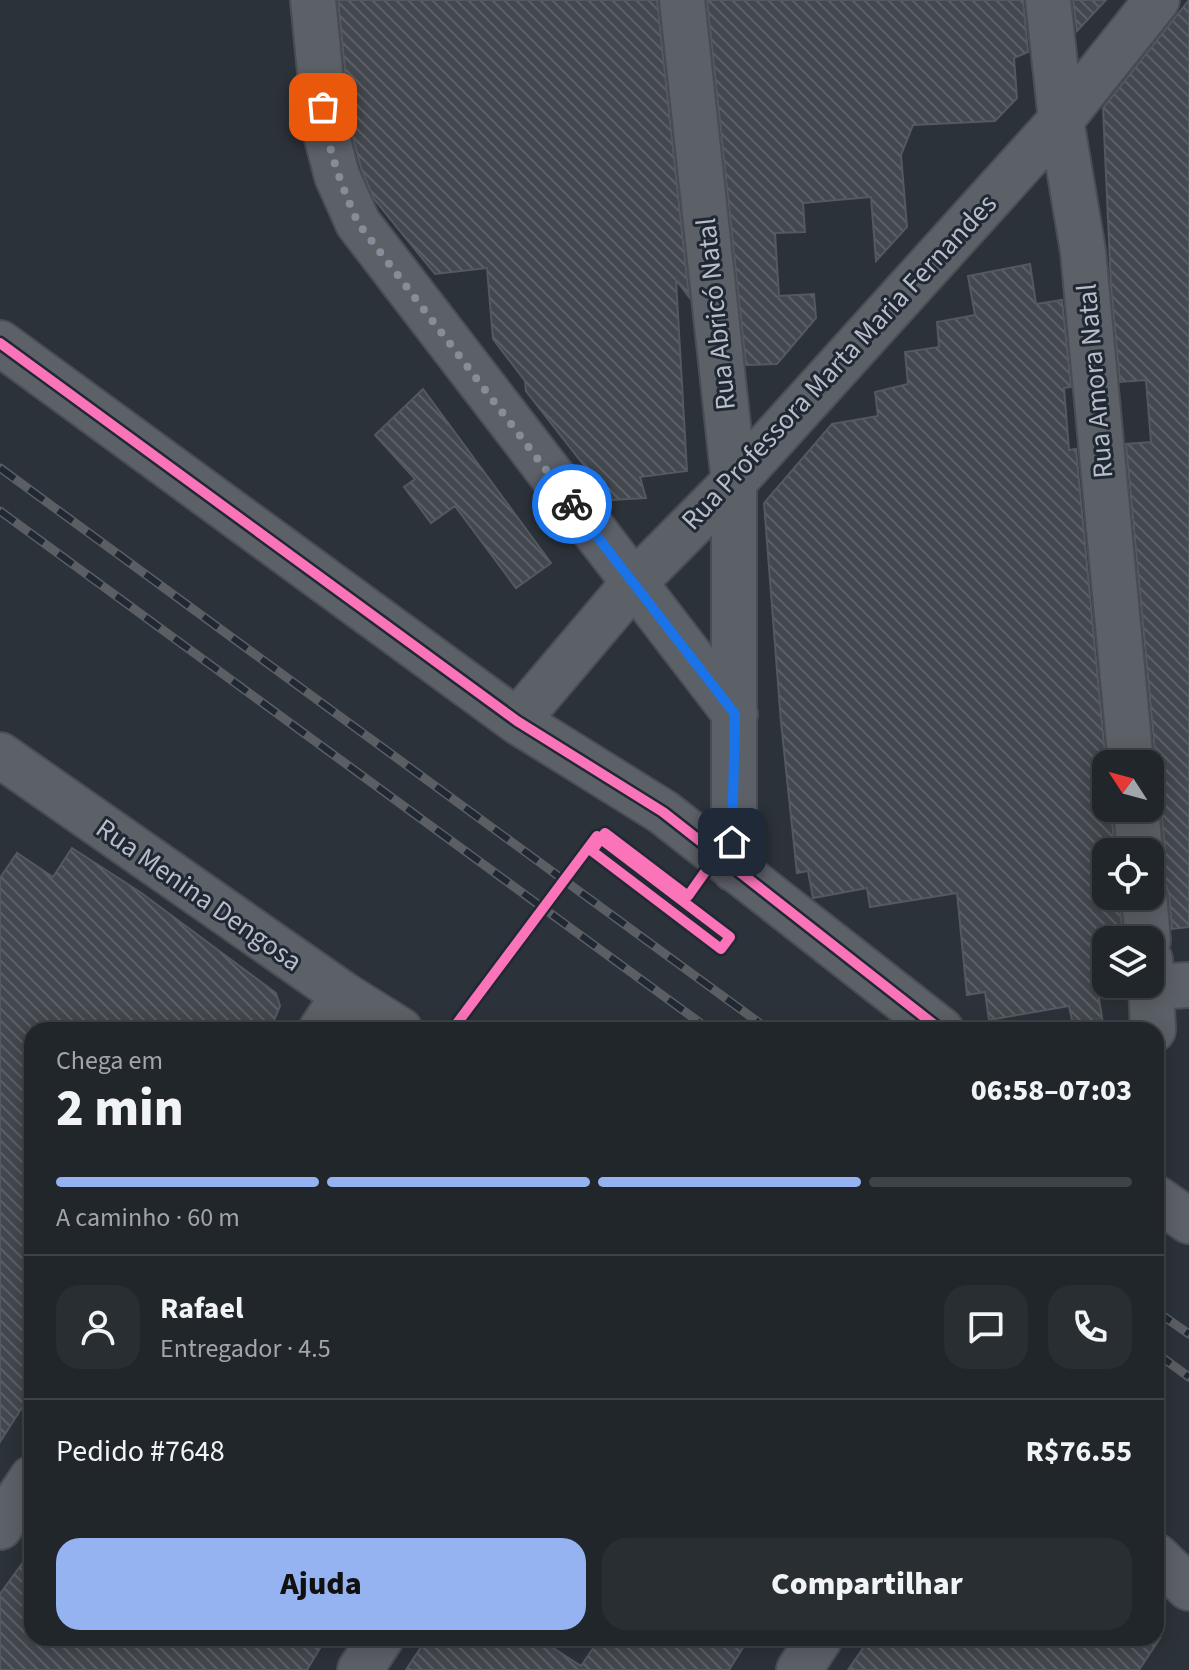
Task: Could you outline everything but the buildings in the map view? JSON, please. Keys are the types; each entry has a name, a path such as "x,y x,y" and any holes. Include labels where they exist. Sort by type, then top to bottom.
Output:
{"street":[{"path":"313,0 326,134 337,176 358,223 735,714"},
{"name":"Rua Abricó Natal","path":"682,0 734,482 735,714 726,862"},
{"name":"Rua Amora Natal","path":"1048,0 1061,120 1083,251 1130,750"},
{"name":"Rua Professora Marta Maria Fernandes","path":"517,721 633,584 734,482 1061,120 1157,0"},
{"path":"0,343 517,721 663,812 931,1022"},
{"name":"Rua Menina Dengosa","path":"0,755 332,1013 368,1022"},
{"path":"1155,1022 1160,998"},
{"path":"1164,1204 1189,1221"},
{"path":"0,1527 24,1490"},
{"path":"1164,1564 1189,1588"},
{"path":"360,1670 376,1646"},
{"path":"799,1670 815,1646"}],"path":[{"path":"640,870 730,937 721,949 592,851 605,833 688,896 726,862"},
{"path":"458,1022 528,926"}],"railway":[{"path":"0,468 758,1022"},
{"path":"0,511 699,1022"},
{"path":"1164,1317 1189,1334"},
{"path":"1164,1359 1189,1377"}],"cycle path":[{"path":"0,343 517,721 663,812 931,1022"},
{"path":"601,839 605,833 688,896 717,855"},
{"path":"458,1022 597,836 601,839"},
{"path":"601,839 730,937 721,949 592,851 601,839"}],"way so far":[{"path":"323,107 326,134 337,176 358,223 572,504"}],"route":[{"path":"572,504 735,714 732,842"}]}
